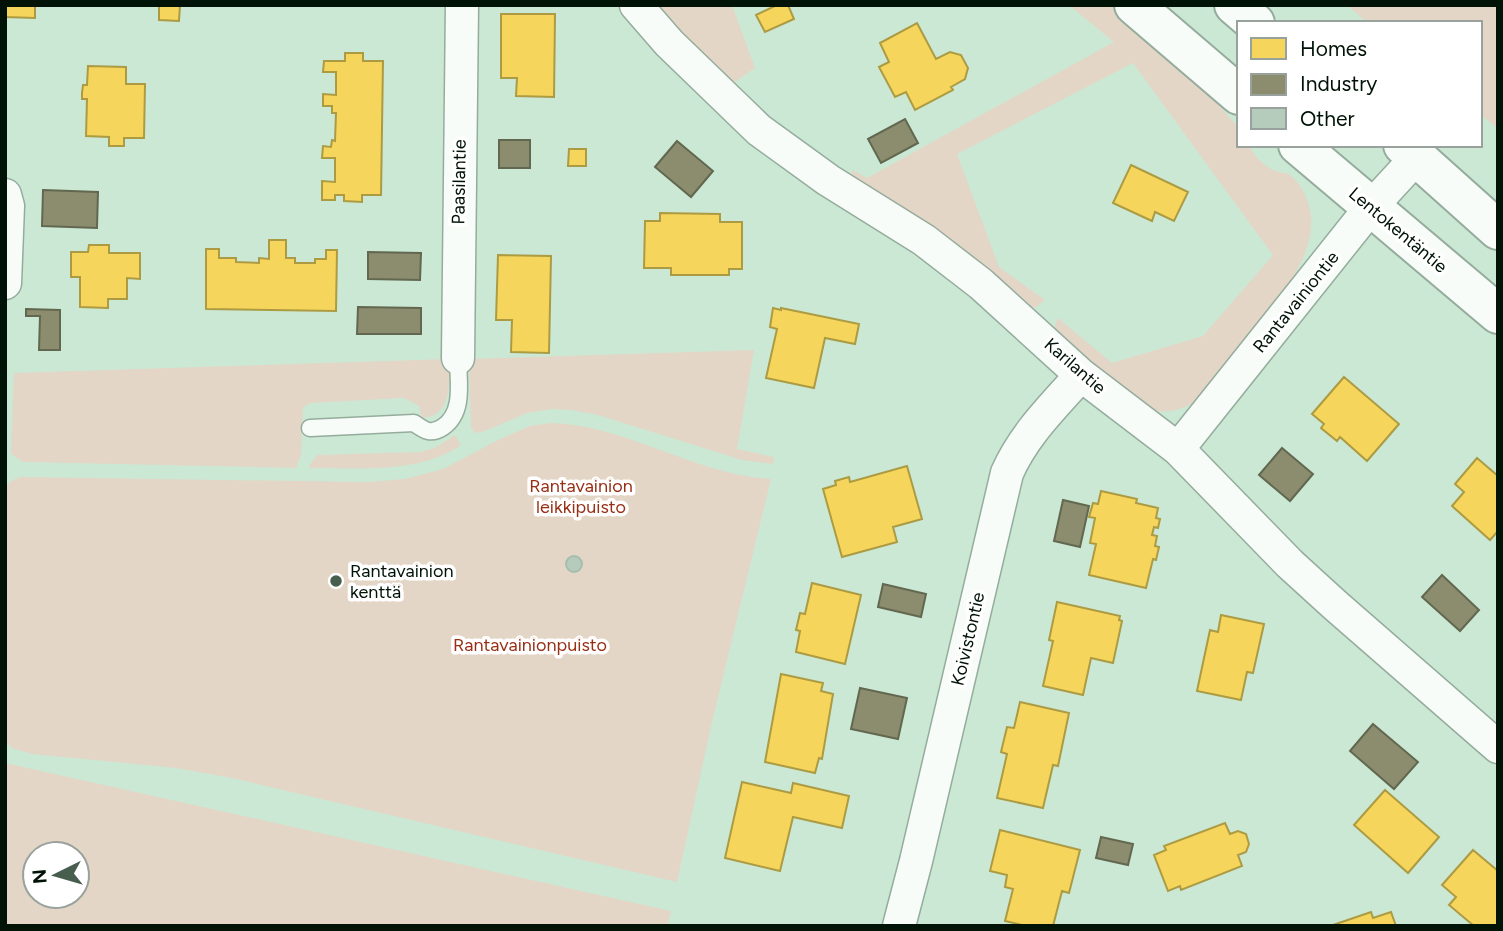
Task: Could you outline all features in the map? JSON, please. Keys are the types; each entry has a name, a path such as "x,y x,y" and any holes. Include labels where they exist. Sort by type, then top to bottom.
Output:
{"main road":[{"path":"1134,5 1237,93"},
{"path":"1234,5 1253,21"},
{"name":"Lentokentäntie","path":"1300,147 1498,314"},
{"path":"1410,151 1498,230"}],"street":[{"name":"Paasilantie","path":"458,358 462,5"},
{"name":"Karilantie","path":"636,5 669,43 759,130 828,180 934,247 981,284 1081,375 1178,449 1326,597 1498,747"},
{"name":"Rantavainiontie","path":"1178,449 1371,207 1410,151"},
{"path":"5,195 8,206 5,284"},
{"name":"Koivistontie","path":"899,926 1007,473 1013,458 1036,424 1081,375"}],"lane":[{"path":"310,428 414,423 424,432 442,428 455,413 458,402 458,358"}],"green space":[{"path":"653,5 732,5 755,68 732,84"},
{"path":"1069,5 1116,5 1172,53 1237,126 1237,147 1250,147 1267,167 1290,175 1302,188 1309,205 1310,235 1305,253 1285,290 1206,391 1192,404 1179,409 1153,410 1130,397 1053,331 1058,318 1112,363 1203,336 1273,255 1133,63 957,154 999,267 1045,300 1036,307 1028,307 850,177 853,170 867,178 1114,42"},
{"path":"1347,5 1498,5 1498,129 1482,116 1482,21 1366,21"},
{"path":"754,350 737,449 774,457 773,464 742,460 598,415 571,410 551,409 527,413 475,433 471,428 469,359"},
{"path":"449,359 447,396 444,405 432,416 422,418 419,406 404,398 310,403 303,408 301,455 296,468 23,462 11,454 14,373"},
{"name":"Rantavainionpuisto","path":"551,423 607,432 715,469 771,479 712,722 677,882 232,778 176,768 33,754 14,749 5,742 5,488 11,481 20,477 367,482 405,479 443,469 530,426"},
{"path":"455,435 461,445 427,461 369,468 309,466 317,455 420,452 435,448"},
{"path":"5,763 671,911 667,926 5,926"}],"building: Homes":[{"path":"5,5 35,5 35,18 5,17"},
{"path":"159,5 180,5 179,21 159,20"},
{"path":"777,5 788,5 794,19 765,32 756,15"},
{"path":"501,14 555,14 554,97 516,96 517,78 501,78"},
{"path":"917,23 936,59 950,52 961,55 968,68 965,79 951,87 953,90 915,110 906,92 895,97 879,67 889,62 880,43"},
{"path":"345,53 363,53 363,61 383,61 381,195 362,195 362,202 344,201 344,195 335,195 335,200 322,200 322,181 335,182 335,158 322,158 323,146 331,147 332,140 335,141 336,113 332,113 332,106 323,106 323,94 336,95 336,72 323,72 324,61 345,61"},
{"path":"88,66 126,67 126,84 145,84 144,138 124,138 124,146 109,146 109,137 86,136 87,99 82,99 82,93 83,85 87,85"},
{"path":"569,149 586,149 586,166 568,166"},
{"path":"1131,165 1188,192 1174,221 1155,212 1152,221 1113,203"},
{"path":"660,213 720,214 720,222 742,222 742,269 729,269 729,275 671,275 671,268 644,268 645,221 660,221"},
{"path":"269,240 286,240 286,258 295,258 295,263 315,263 315,259 326,259 326,250 337,250 336,311 206,309 206,249 219,249 219,258 236,258 236,262 259,263 259,258 269,259"},
{"path":"89,245 109,245 109,253 140,253 140,279 127,278 127,299 108,299 108,308 80,307 80,277 71,277 71,252 88,252"},
{"path":"498,255 551,256 549,353 511,352 512,320 496,320"},
{"path":"773,308 859,324 855,344 825,338 814,388 766,378 777,329 770,327"},
{"path":"1344,377 1399,424 1367,461 1340,437 1337,441 1321,428 1324,424 1312,414"},
{"path":"1477,458 1498,476 1498,531 1490,540 1452,506 1464,492 1455,484"},
{"path":"907,466 922,519 893,527 897,542 842,557 823,489 836,485 835,481 849,477 850,482"},
{"path":"1101,491 1137,499 1136,503 1158,508 1158,528 1154,527 1152,535 1157,536 1155,546 1159,547 1146,588 1089,575 1096,544 1090,543 1095,518 1089,517 1093,503 1098,504"},
{"path":"812,583 861,595 845,664 796,652 800,631 796,630 800,613 805,614"},
{"path":"1057,602 1120,616 1119,620 1122,621 1113,663 1091,658 1083,695 1043,686 1053,641 1049,640"},
{"path":"1221,615 1264,624 1253,673 1247,672 1241,700 1197,691 1210,630 1218,632"},
{"path":"781,674 823,683 821,691 833,694 822,759 819,758 815,773 765,762"},
{"path":"1020,702 1069,713 1058,766 1053,765 1043,808 997,798 1007,754 1001,752 1007,727 1014,728"},
{"path":"742,782 791,793 793,783 849,796 842,828 793,817 780,871 725,858"},
{"path":"1385,790 1439,837 1408,873 1354,825"},
{"path":"1225,823 1230,834 1238,831 1246,834 1249,844 1246,852 1238,855 1242,866 1181,890 1180,886 1168,891 1154,855 1166,850 1164,846"},
{"path":"1000,830 1080,850 1069,893 1062,891 1053,926 1026,926 1005,921 1013,889 1005,887 1007,875 990,871"},
{"path":"1473,850 1498,871 1498,926 1474,926 1449,905 1456,897 1442,885"},
{"path":"1371,912 1373,918 1391,912 1396,926 1330,926"}],"building: Industry":[{"path":"905,119 918,143 881,163 868,139"},
{"path":"499,140 530,140 530,168 499,168"},
{"path":"677,141 713,171 691,197 655,167"},
{"path":"43,190 98,192 97,228 42,226"},
{"path":"368,252 421,253 420,280 368,279"},
{"path":"358,307 421,308 421,334 357,334"},
{"path":"26,309 60,310 60,350 39,350 40,316 26,316"},
{"path":"1282,448 1313,474 1290,501 1259,475"},
{"path":"1063,500 1089,506 1080,547 1054,541"},
{"path":"1442,575 1479,610 1460,631 1422,597"},
{"path":"883,584 926,594 921,617 878,607"},
{"path":"860,688 907,698 898,739 851,729"},
{"path":"1373,724 1418,762 1394,789 1350,751"},
{"path":"1101,837 1133,844 1128,865 1096,858"}],"building: Other":[{"path":"571,556 577,556 582,564 580,570 571,572 566,567 566,561"}],"place":[{"name":"Rantavainion kenttä","path":"336,581"}],"park label":[{"name":"Rantavainion leikkipuisto","path":"581,496"}]}
